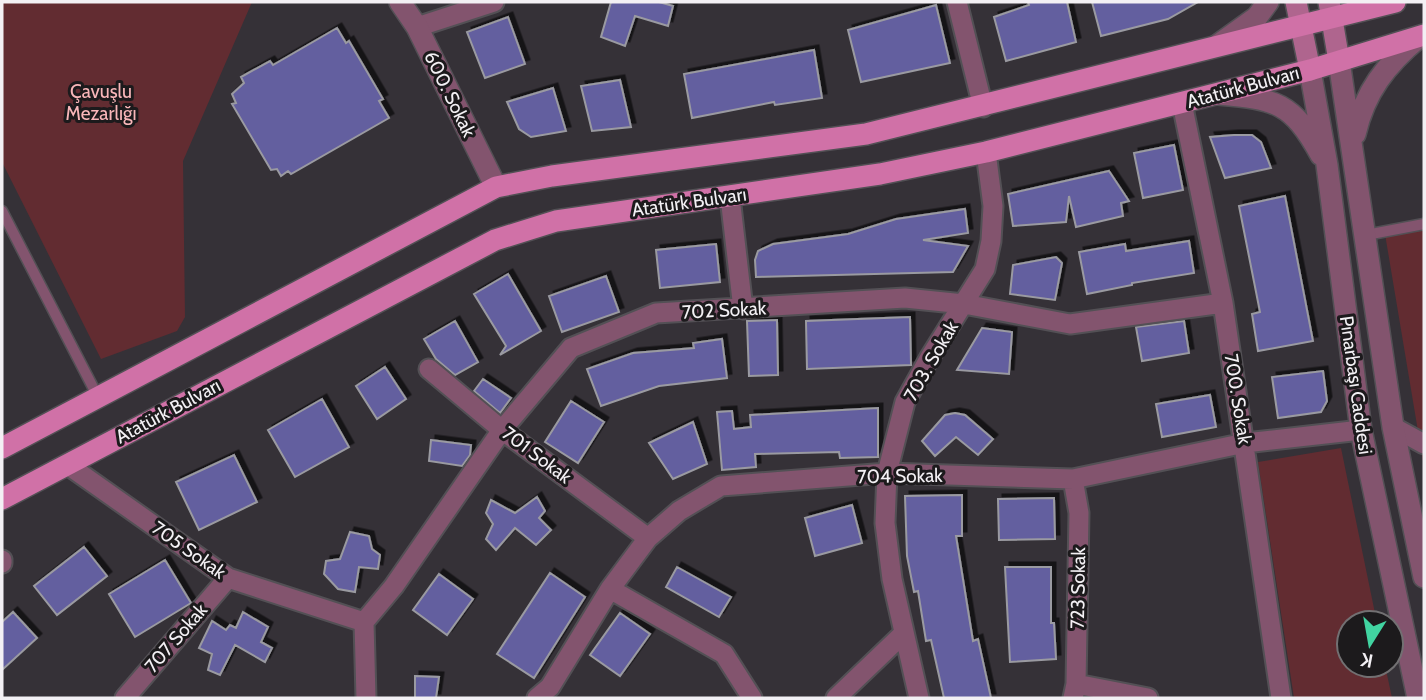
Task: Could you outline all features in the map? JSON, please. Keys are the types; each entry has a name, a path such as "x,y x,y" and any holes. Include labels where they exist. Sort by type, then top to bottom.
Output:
{"main road":[{"path":"1296,2 1310,69"},
{"path":"2,448 496,187 552,176 866,134 1301,26 1331,10 1395,2"},
{"path":"1331,10 1339,61"},
{"name":"Atatürk Bulvarı","path":"2,499 495,240 555,221 880,174 986,152 1310,69 1422,36"}],"street":[{"name":"600. Sokak","path":"400,2 417,27 496,187"},
{"path":"417,27 494,2"},
{"path":"957,2 983,107"},
{"path":"1218,45 1256,17 1269,2"},
{"path":"1353,147 1363,102 1370,88 1396,56 1422,36"},
{"name":"Pınarbaşı Caddesi","path":"1339,61 1393,427 1424,577"},
{"name":"Pınarbaşı Caddesi","path":"1310,69 1327,164 1361,430 1418,698"},
{"path":"1216,94 1256,98 1283,106 1307,131 1327,164"},
{"name":"700. Sokak","path":"1182,103 1223,303 1281,698"},
{"name":"703. Sokak","path":"919,698 903,634 885,523 887,473 905,402 985,269 991,240 992,186 986,152"},
{"path":"730,197 743,309"},
{"name":"702 Sokak","path":"363,622 394,586 502,430 571,348 656,313 905,298 964,304 1070,324 1223,303"},
{"name":"701 Sokak","path":"429,369 502,430 648,538"},
{"path":"1393,427 1424,444"},
{"name":"704 Sokak","path":"537,698 550,687 610,589 648,538 679,511 721,486 887,473 1073,479 1245,443 1361,430"},
{"name":"705 Sokak","path":"68,465 228,578 363,622"},
{"name":"723 Sokak","path":"1073,479 1079,513 1075,691"},
{"name":"707 Sokak","path":"125,698 228,578"},
{"path":"610,589 724,654 752,698"},
{"path":"363,622 366,698"},
{"path":"836,698 903,634"},
{"path":"1075,691 1148,698"}],"lane":[{"path":"2,211 98,397"},
{"path":"1366,235 1424,224"}],"green space":[{"name":"Çavuşlu Mezarlığı","path":"2,2 252,2 183,161 185,317 177,331 101,359 2,162"},
{"path":"1424,230 1424,467 1385,234"},
{"path":"1341,448 1374,609 1335,609 1335,679 1388,679 1392,698 1294,698 1258,462"}],"building":[{"path":"611,2 659,2 673,6 668,26 635,16 625,46 601,37"},
{"path":"1028,2 1067,2 1076,42 1006,61 994,17 1029,5"},
{"path":"1092,2 1198,2 1168,19 1101,36"},
{"path":"936,5 950,63 861,82 848,30"},
{"path":"508,17 525,64 485,78 467,32"},
{"path":"337,28 346,43 349,41 383,99 379,101 389,118 291,174 288,171 281,176 277,169 271,170 232,104 236,103 232,94 244,83 241,77 270,61 273,65"},
{"path":"814,50 822,98 775,105 774,102 692,118 684,74"},
{"path":"620,80 631,127 592,131 581,86"},
{"path":"553,88 566,131 531,137 519,129 507,102"},
{"path":"1252,135 1261,142 1271,168 1225,178 1210,137"},
{"path":"1174,145 1183,190 1143,198 1134,153"},
{"path":"1109,171 1129,201 1121,203 1123,216 1076,227 1069,196 1066,222 1013,226 1008,194"},
{"path":"1285,196 1313,341 1258,351 1252,314 1260,312 1239,206"},
{"path":"965,209 968,233 923,240 968,246 953,272 756,277 755,260 758,251 773,244 848,234 896,219"},
{"path":"1189,241 1194,273 1132,283 1087,294 1079,252 1125,244 1126,251"},
{"path":"716,244 720,282 660,288 656,250"},
{"path":"1056,257 1062,263 1055,300 1010,294 1013,265"},
{"path":"508,274 541,331 500,355 506,346 474,294"},
{"path":"606,276 619,312 562,332 549,296"},
{"path":"910,317 911,365 807,369 806,321"},
{"path":"777,320 778,375 749,376 747,321"},
{"path":"455,321 478,362 455,375 436,359 424,339"},
{"path":"1184,321 1189,353 1142,361 1136,327"},
{"path":"982,328 1012,332 1009,374 957,370"},
{"path":"722,339 727,378 659,386 601,406 587,369 633,353 694,348 693,343"},
{"path":"385,367 406,399 377,419 356,386"},
{"path":"1323,371 1327,401 1321,412 1278,418 1272,377"},
{"path":"483,379 511,398 500,413 474,391"},
{"path":"1210,395 1216,427 1162,437 1156,404"},
{"path":"322,399 349,447 295,477 268,430"},
{"path":"571,401 604,422 578,463 545,442"},
{"path":"878,408 878,457 840,458 839,452 755,454 756,467 722,470 717,412 732,411 734,429 751,427 750,415"},
{"path":"945,415 965,415 993,439 978,455 956,437 935,456 922,441"},
{"path":"693,422 707,464 673,479 649,443"},
{"path":"431,440 471,445 470,455 462,466 429,461"},
{"path":"234,455 257,502 199,530 176,482"},
{"path":"962,495 962,536 956,536 973,641 978,639 991,698 944,698 931,640 926,641 918,591 914,592 907,556 905,496"},
{"path":"537,497 545,511 539,518 551,530 536,545 515,528 496,550 486,539 493,524 486,513 491,500 515,513"},
{"path":"1054,498 1055,539 999,540 998,499"},
{"path":"852,505 862,543 815,556 805,518"},
{"path":"350,532 369,536 372,549 380,555 378,569 359,567 355,592 338,589 324,574 326,561 340,559"},
{"path":"84,547 107,576 57,615 34,586"},
{"path":"165,560 191,603 135,637 109,594"},
{"path":"677,567 731,597 719,617 666,587"},
{"path":"1005,567 1051,567 1051,623 1054,623 1056,659 1010,662"},
{"path":"550,573 585,597 534,678 497,654"},
{"path":"439,574 473,599 447,635 413,610"},
{"path":"13,612 37,638 2,670 2,622"},
{"path":"243,612 268,627 261,642 272,648 265,662 235,645 220,675 208,670 212,654 199,648 212,621 226,630 230,625 236,628"},
{"path":"620,613 650,634 620,676 590,655"},
{"path":"415,676 439,677 436,698 415,698"}]}
